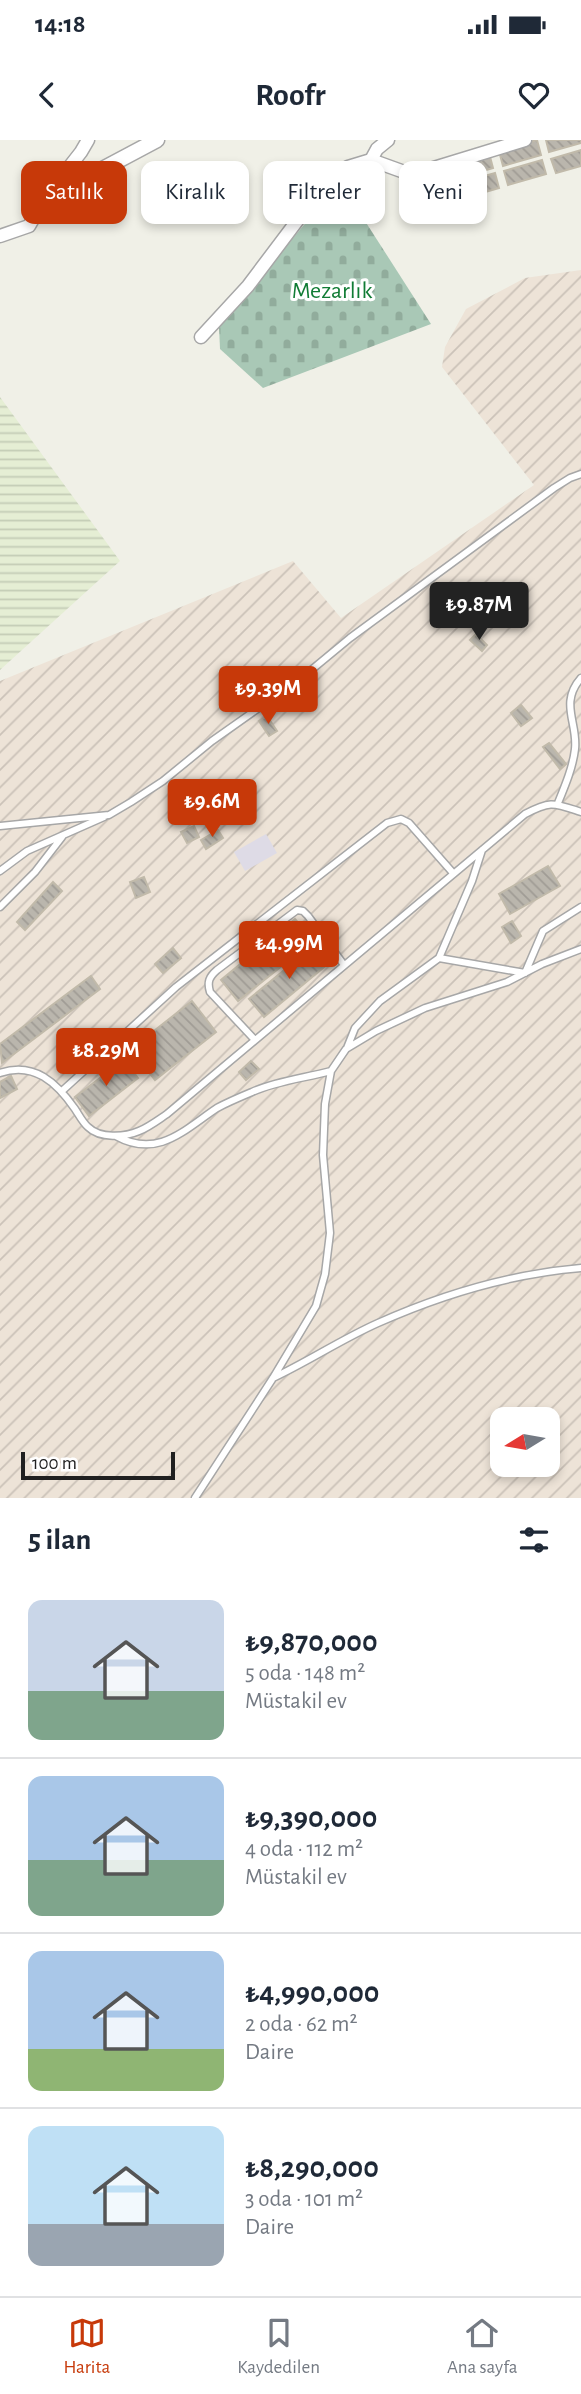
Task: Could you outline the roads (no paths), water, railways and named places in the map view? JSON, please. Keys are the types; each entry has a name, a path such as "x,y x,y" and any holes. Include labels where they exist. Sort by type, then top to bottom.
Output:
{"street":[{"path":"74,161 88,140"},
{"path":"117,161 157,140"},
{"path":"371,160 377,149 388,140"},
{"path":"201,337 248,286 306,209 334,178 348,167 371,160 380,161 407,173 424,172 525,140"},
{"path":"0,236 30,224"}],"lane":[{"path":"0,871 27,851 109,815 163,781 554,488 581,474"},
{"path":"558,803 576,746 569,711 574,686 581,678"},
{"path":"0,1073 30,1070 48,1077 62,1091 88,1127 98,1134 130,1135 142,1130 167,1114 525,814 544,803 558,803 581,812"},
{"path":"0,826 109,815"},
{"path":"62,1091 176,987 387,823 401,819 409,823 453,873"},
{"path":"0,907 35,872 64,835"},
{"path":"195,1498 316,1306 325,1274 330,1233 323,1155 325,1104 331,1071 346,1049 355,1028 380,1001 439,957 472,881 482,849"},
{"path":"525,973 543,931 580,909"},
{"path":"254,1039 211,992 209,977 217,970 297,910 308,916 344,965"},
{"path":"346,1049 376,1031 425,1008 507,982 581,950"},
{"path":"439,957 525,973"},
{"path":"114,1135 128,1143 149,1145 178,1137 219,1107 256,1090 331,1071"},
{"path":"273,1378 376,1324 452,1293 493,1281 581,1268"}],"park label":[{"name":"Mezarlık","path":"332,291"}]}
